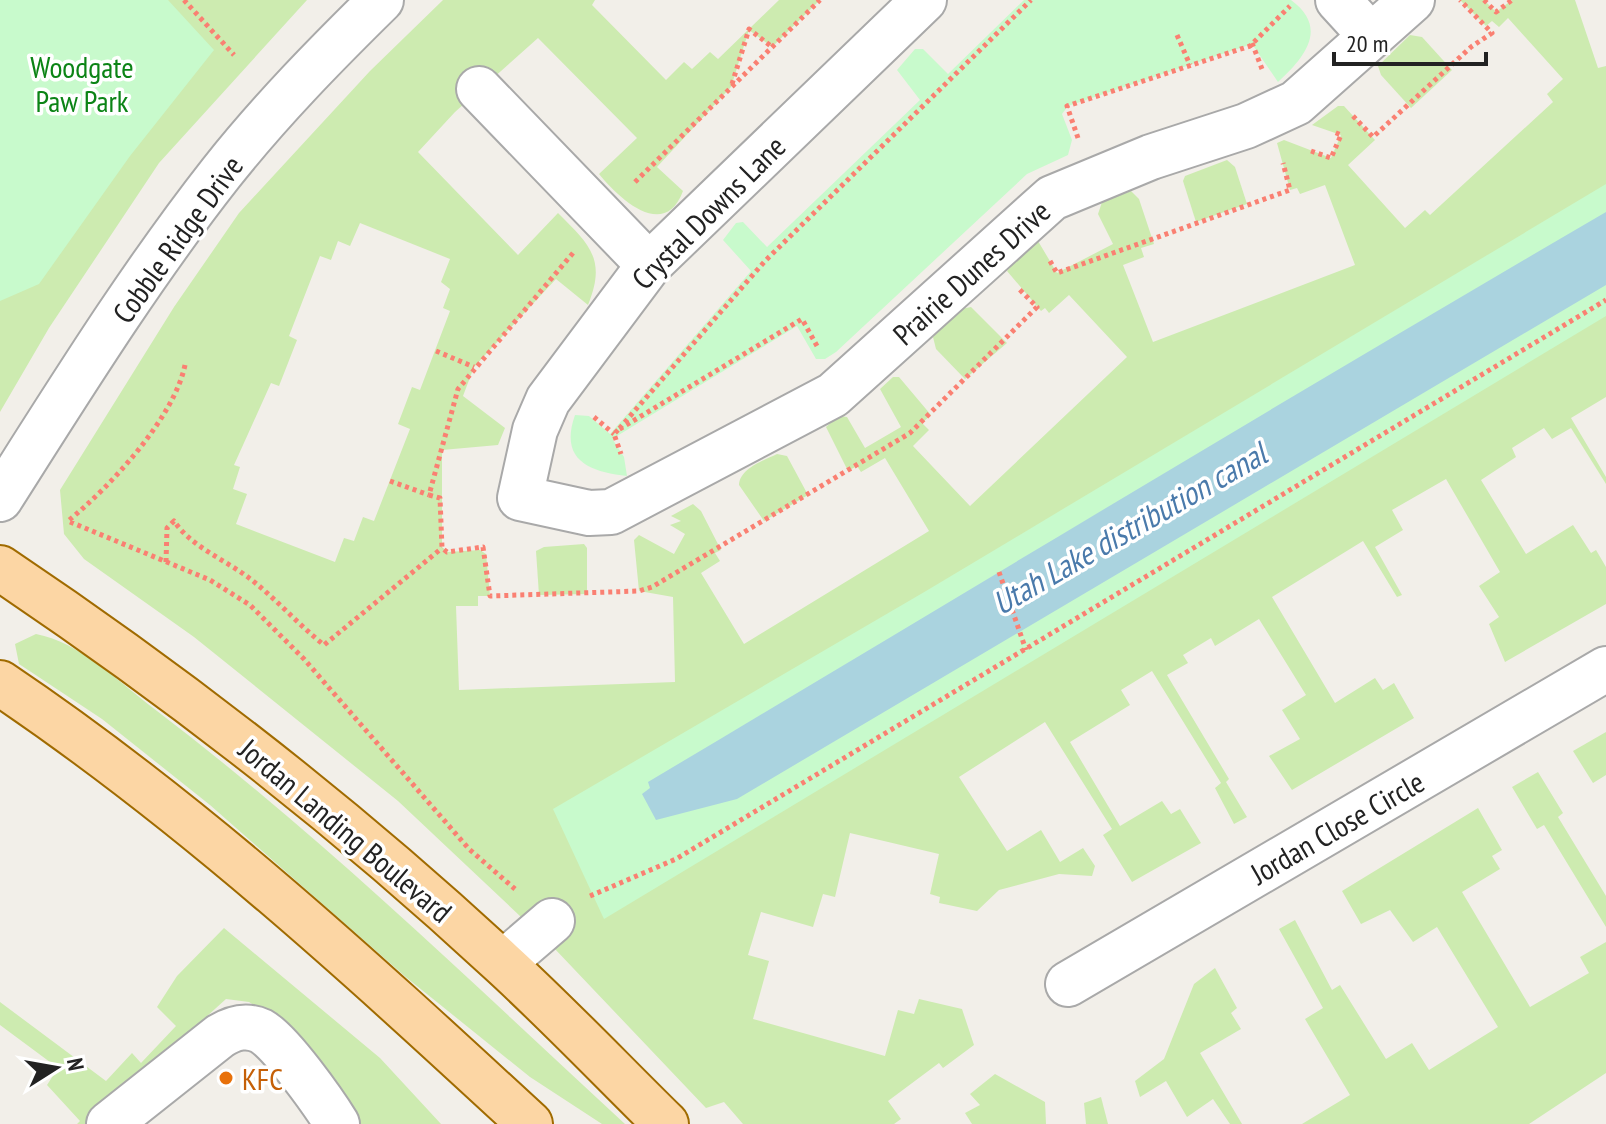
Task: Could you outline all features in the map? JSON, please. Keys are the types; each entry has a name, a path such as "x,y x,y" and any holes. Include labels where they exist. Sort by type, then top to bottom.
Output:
{"main road":[{"name":"Jordan Landing Boulevard","path":"0,568 79,621 232,735 503,963 666,1124"},
{"path":"0,683 121,769 216,843 312,925 530,1124"}],"street":[{"name":"Cobble Ridge Drive","path":"0,499 196,206 271,113 381,0"},
{"name":"Crystal Downs Lane","path":"520,498 535,430 548,400 649,265 924,0"},
{"path":"1338,0 1370,35"},
{"name":"Prairie Dunes Drive","path":"520,498 589,513 611,512 833,395 1052,198 1151,157 1246,126 1296,103 1412,0"},
{"path":"479,89 649,265"},
{"name":"Jordan Close Circle","path":"1068,984 1606,669"},
{"path":"503,963 552,921"},
{"path":"109,1124 220,1036 234,1027 248,1027 272,1040 326,1105 337,1124"}],"path":[{"path":"184,0 234,55"},
{"path":"632,185 820,0"},
{"path":"825,359 802,319 618,430 765,261 1031,0"},
{"path":"1080,146 1067,106 1252,43 1294,2 1292,0"},
{"path":"1484,0 1496,12 1512,0"},
{"path":"731,87 749,29 772,47"},
{"path":"1177,35 1190,65"},
{"path":"1252,43 1266,81"},
{"path":"185,365 182,382 165,414 118,471 68,521 210,580 250,605 304,659 469,849 552,921 591,896 676,859 1606,300"},
{"path":"436,351 474,367"},
{"path":"581,409 614,434"},
{"path":"390,481 429,495"},
{"path":"166,562 167,528 174,521 187,540 209,549 237,569 324,645 384,597 392,586 420,568 426,557 442,548"},
{"path":"999,572 1026,650"}],"green space":[{"name":"Woodgate Paw Park","path":"0,0 307,0 159,163 49,328 0,412"},
{"name":"Woodgate Paw Park","path":"0,0 168,0 214,50 130,156 39,284 0,301"},
{"path":"443,0 595,0 592,5 666,80 684,62 692,69 710,52 718,59 779,0 820,0 772,47 749,30 731,87 657,167 683,191 675,206 665,213 653,214 629,203 599,174 637,138 538,38 455,112 418,152 518,255 558,213 592,253 596,276 588,305 556,279 474,367 463,396 505,428 498,445 442,450 442,547 448,552 480,550 486,554 490,596 478,596 478,606 456,606 459,690 675,682 673,597 639,591 634,540 639,535 674,554 685,534 670,525 681,521 671,516 693,504 701,511 721,550 715,553 720,561 701,573 744,644 929,531 885,458 861,472 857,466 848,471 826,427 838,416 847,417 865,448 901,427 880,389 893,377 899,377 931,415 922,423 929,430 913,446 970,506 1127,357 1069,295 1049,313 1045,308 1041,311 1007,271 1031,242 1038,241 1057,273 1113,244 1098,214 1102,202 1131,191 1139,199 1154,244 1141,248 1144,257 1123,265 1153,342 1355,265 1325,185 1300,194 1297,188 1290,190 1277,143 1284,140 1331,158 1341,135 1312,125 1338,106 1344,106 1375,140 1348,165 1405,228 1425,210 1430,215 1553,102 1547,94 1563,79 1508,18 1499,27 1492,21 1486,26 1460,0 1484,0 1496,12 1512,0 1575,0 1598,68 1606,66 1606,397 1571,418 1606,477 1606,484 1571,428 1552,439 1544,428 1512,448 1516,457 1481,480 1526,554 1573,525 1591,553 1596,550 1606,567 1606,604 1505,662 1489,624 1499,617 1479,586 1500,572 1446,479 1392,510 1403,530 1375,547 1402,595 1397,597 1363,541 1272,597 1335,703 1375,678 1383,690 1394,683 1414,718 1292,790 1269,756 1300,739 1282,710 1306,695 1259,619 1215,646 1211,638 1183,655 1188,663 1167,675 1229,779 1226,782 1247,817 1234,824 1215,788 1221,783 1152,671 1121,690 1130,705 1070,742 1120,826 1162,801 1171,814 1180,809 1201,843 1132,882 1103,835 1112,829 1045,722 959,777 1007,851 1041,830 1060,862 1083,848 1095,866 1092,876 1059,874 999,890 977,911 939,903 940,897 930,894 939,854 850,833 835,897 823,894 813,927 761,912 748,955 769,961 753,1019 885,1056 898,1010 914,1014 919,999 962,1009 974,1045 943,1068 939,1063 888,1101 901,1119 894,1124 743,1124 724,1102 706,1108 554,948 398,801 194,637 84,559 64,534 60,490 174,307 239,213 370,71","holes":["360,223 450,259 441,282 450,289 443,308 450,311 420,390 412,387 398,424 410,429 374,521 363,517 354,541 344,538 335,562 236,524 247,494 233,489 240,467 234,465 271,383 279,386 297,340 289,336 320,256 331,260 338,241 350,246"]},
{"path":"1024,0 1291,0 1309,21 1311,32 1297,63 1278,82 1252,44 1068,106 1062,114 1072,140 1068,155 1027,174 836,352 825,359 816,359 797,326 617,436 613,440 624,457 627,476 601,471 581,461 571,443 575,415 589,416 610,434 751,271 723,240 736,223 743,222 767,247 920,100 897,70 915,49 923,49 948,74"},
{"path":"1410,35 1422,37 1452,70 1411,108 1381,75 1378,66"},
{"path":"1227,160 1235,167 1247,204 1196,222 1183,181 1185,176"},
{"path":"1606,184 1606,316 604,919 553,809 926,591"},
{"path":"971,307 1007,343 965,379 936,349 933,337 961,309"},
{"path":"777,454 787,456 808,495 764,521 739,485 740,479 759,462"},
{"path":"584,544 587,548 587,594 539,595 536,551 544,547"},
{"path":"36,634 52,638 100,665 219,759 396,912 625,1124 602,1124 530,1077 407,978 210,805 102,719 19,664 15,644"},
{"path":"1606,732 1606,775 1593,783 1573,751"},
{"path":"1538,772 1563,813 1558,817 1606,896 1606,927 1544,825 1537,829 1512,787"},
{"path":"1478,808 1502,850 1492,856 1500,869 1462,892 1530,1007 1589,973 1580,957 1606,942 1606,1073 1529,1124 1302,1124 1350,1095 1305,1019 1323,1008 1279,929 1295,920 1332,990 1340,985 1386,1059 1412,1043 1429,1070 1498,1027 1437,927 1413,942 1390,910 1361,924 1342,891"},
{"path":"224,928 380,1058 441,1124 360,1124 280,1022 249,1002 226,999 88,1124 77,1124 80,1121 47,1085 58,1068 0,1025 0,1002 106,1081 132,1053 141,1063 176,1026 157,1007 177,976"},
{"path":"1215,968 1237,1008 1231,1013 1241,1029 1200,1053 1242,1124 1230,1124 1213,1099 1187,1117 1166,1081 1140,1097 1135,1081 1164,1059 1194,984"},
{"path":"995,1074 1045,1102 1046,1124 972,1124 965,1113 980,1105 970,1094"},
{"path":"1101,1097 1108,1124 1086,1124 1084,1103"}],"water":[{"name":"Utah Lake distribution canal","path":"1606,212 1606,285 737,799 656,820 642,794 650,788 648,782"}],"place":[{"name":"KFC","path":"226,1078"}]}
